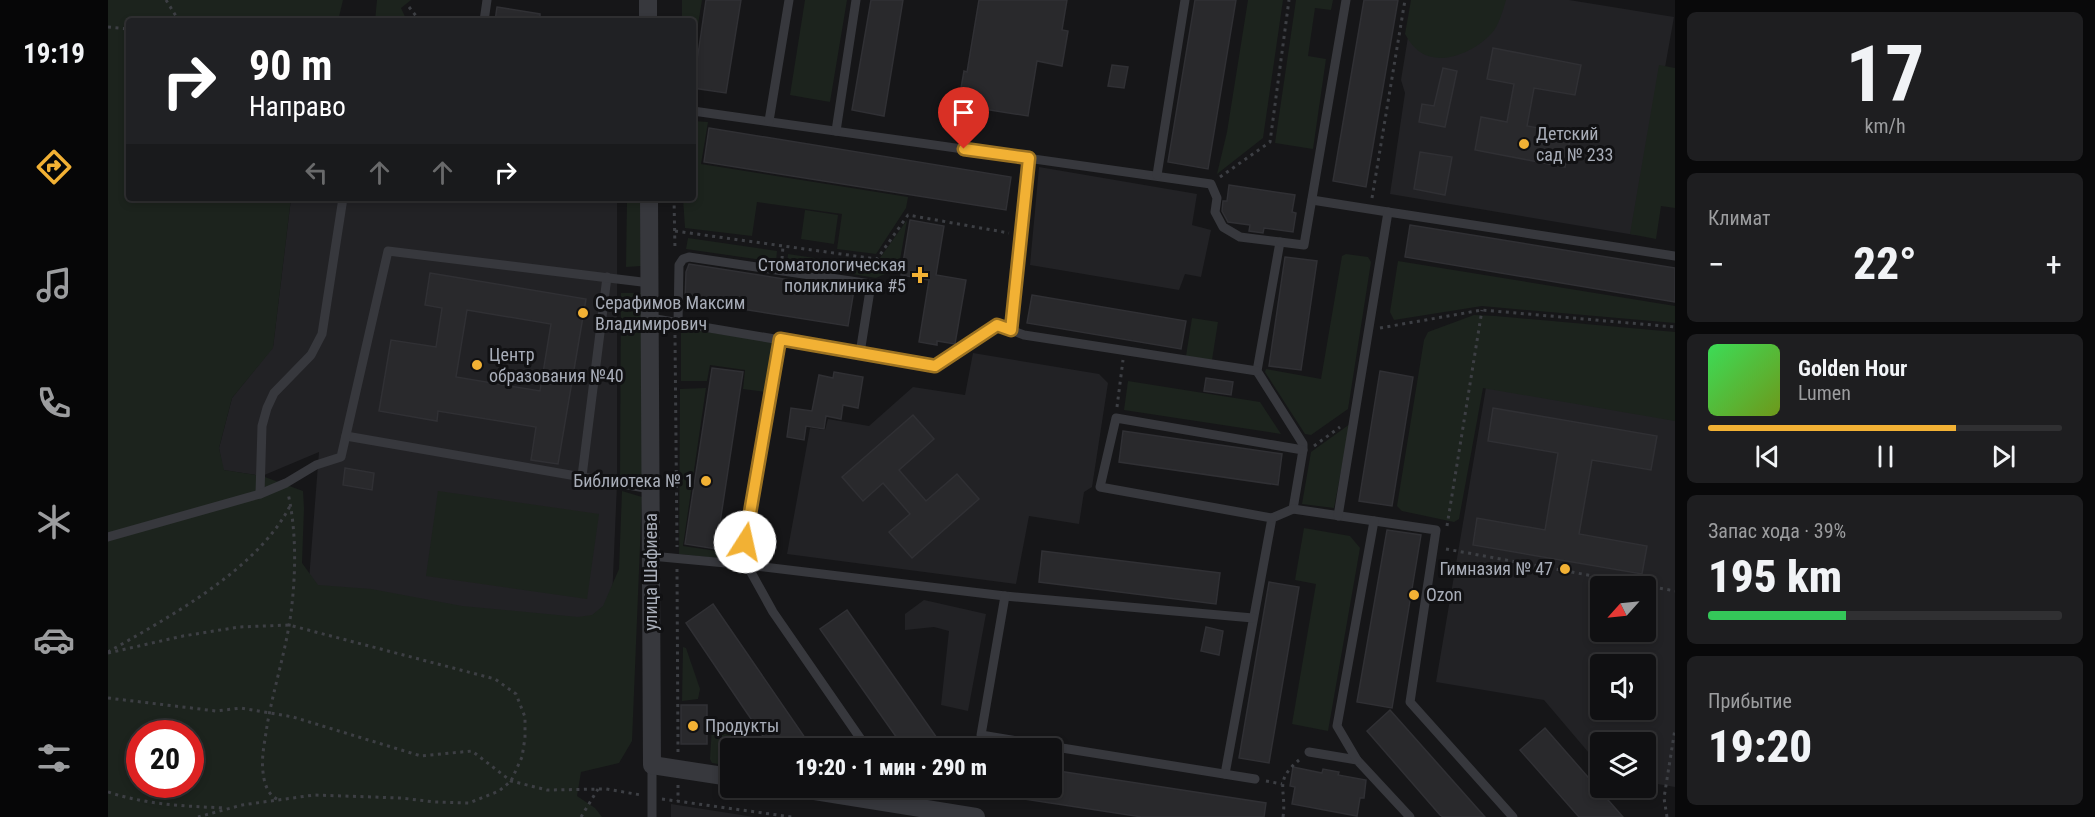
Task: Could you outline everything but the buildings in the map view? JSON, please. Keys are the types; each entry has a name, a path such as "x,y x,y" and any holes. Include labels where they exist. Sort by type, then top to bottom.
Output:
{"street":[{"path":"648,0 648,18"},
{"name":"улица Шафиева","path":"649,201 652,765"},
{"path":"652,765 720,775"},
{"path":"864,798 975,817"}],"lane":[{"path":"485,18 488,0"},
{"path":"769,121 789,0"},
{"path":"836,130 856,0"},
{"path":"1157,176 1185,0"},
{"path":"696,111 1211,184 1217,198 1215,212 1223,227 1240,237 1304,245 1346,0"},
{"path":"1011,330 1029,158"},
{"path":"1312,200 1675,256"},
{"path":"260,494 262,426 267,408 274,393 311,356 322,334 343,201"},
{"path":"1338,516 1388,212"},
{"path":"1280,242 1257,371 1303,444 1293,509"},
{"path":"108,537 260,494 286,483 316,465 341,457 388,251 650,283"},
{"path":"677,323 680,265 683,259 689,257 871,284 860,353"},
{"path":"582,476 607,277"},
{"path":"650,318 935,366 997,325 1024,335 1257,371"},
{"path":"780,339 744,565 773,612 860,738"},
{"path":"1303,452 1116,418 1100,487 1272,518 1293,509 1436,530 1410,702 1513,817"},
{"path":"346,436 651,489"},
{"path":"1225,774 1272,518"},
{"path":"1374,521 1337,726 1357,760 1410,817"},
{"path":"651,556 1005,596 1253,618"},
{"path":"1005,596 981,735 1255,779"},
{"path":"1309,752 1357,760"},
{"path":"652,765 652,817"},
{"path":"900,798 904,804"}],"path":[{"path":"166,0 177,18"},
{"path":"1211,184 1270,142 1289,0"},
{"path":"1371,209 1405,0"},
{"path":"409,7 418,18"},
{"path":"108,27 126,29"},
{"path":"675,201 675,254"},
{"path":"675,231 877,259 908,215 1021,235"},
{"path":"1370,330 1482,309 1675,327"},
{"path":"1445,537 1482,309"},
{"path":"677,323 678,801"},
{"path":"1116,418 1124,351"},
{"path":"1303,452 1355,415"},
{"path":"279,800 272,796 266,787 262,771 270,713 292,604 295,555 291,505 286,483"},
{"path":"108,653 170,616 248,560 280,524 291,505"},
{"path":"1458,551 1675,591"},
{"path":"108,653 183,636 239,627 289,625 495,679 516,694 525,717 522,757 511,781 499,791 469,803 314,795 231,808 198,817"},
{"path":"108,698 216,711 241,708 293,717 421,756 472,751 511,781 547,790 598,789 792,817"},
{"path":"1667,817 1664,798 1675,729"},
{"path":"1283,817 1282,784 1286,771 1309,752"},
{"path":"1255,779 1282,784"},
{"path":"581,817 598,789"},
{"path":"108,792 132,800 170,806 231,808"}],"shaded area":[{"path":"108,0 343,0 339,18 126,18 126,201 291,201 273,348 232,398 219,448 224,470 262,476 303,491 302,563 318,585 371,589 462,606 578,617 592,615 603,606 619,569 622,491 642,497 632,741 619,763 581,772 577,796 595,808 602,817 108,817"},
{"path":"377,0 411,0 401,8 406,18 375,18"},
{"path":"682,0 702,0 696,37 696,18 682,18"},
{"path":"805,0 847,0 830,102 790,95"},
{"path":"1248,0 1283,0 1263,138 1217,174 1227,132"},
{"path":"1296,0 1333,0 1331,10 1315,8 1308,56 1326,59 1313,149 1275,143"},
{"path":"1411,0 1506,0 1496,27 1484,40 1458,55 1438,58 1420,52 1405,34"},
{"name":"Детский сад № 233","path":"1414,0 1569,0 1674,17 1635,235 1390,194 1405,93 1401,80"},
{"path":"1659,65 1675,68 1675,208 1661,206 1656,239 1630,234"},
{"path":"696,121 708,122 701,164 908,197 906,208 876,254 837,249 842,214 757,202 752,236 685,228 683,201 696,201"},
{"path":"1039,167 1197,194 1192,225 1211,230 1201,277 1185,274 1179,290 1030,265"},
{"name":"Центр образования №40","path":"291,201 617,201 617,484 610,646 308,593 319,452 262,476 223,470 219,448 232,398 273,347"},
{"path":"627,201 640,202 641,266 626,267"},
{"path":"805,210 838,215 834,244 801,239"},
{"path":"907,220 900,260 880,258"},
{"path":"688,238 777,251 776,262 686,249"},
{"path":"788,254 894,270 876,278 787,263"},
{"path":"1346,254 1368,257 1371,262 1348,409 1311,435 1305,434 1265,372 1266,369 1321,379 1342,256"},
{"path":"1398,261 1675,306 1675,323 1482,306 1394,320 1390,312"},
{"path":"621,293 641,293 644,481 620,479"},
{"path":"1474,315 1675,332 1675,421 1483,388 1459,519 1454,522 1402,511 1397,506 1424,340 1428,332"},
{"path":"1192,318 1218,322 1212,360 1186,356"},
{"path":"681,328 773,342 765,392 743,389 745,370 710,365 707,381 681,381"},
{"name":"Гимназия № 47","path":"1492,352 1675,383 1675,787 1656,784 1656,732 1590,732 1590,754 1544,700 1436,682"},
{"path":"973,353 1099,374 1108,383 1092,487 1084,492 1079,524 1029,516 1016,584 787,554 810,428 825,430 828,419 869,426 913,387 965,395"},
{"path":"1128,381 1260,402 1281,434 1124,410"},
{"path":"706,388 683,546 737,554 736,560 679,554 680,389"},
{"path":"1350,424 1334,508 1302,504 1311,452"},
{"path":"438,491 599,514 587,599 426,576"},
{"path":"1304,528 1350,536 1360,548 1328,731 1292,724 1316,584 1295,580"},
{"path":"924,600 986,614 968,711 941,705 949,631 934,627 905,630 905,614"},
{"path":"683,647 686,648 700,689 698,699 682,701"},
{"path":"729,723 740,738 720,738 720,764 712,763 710,759 714,724"},
{"path":"671,804 754,817 671,817"}],"place":[{"name":"Детский сад № 233","path":"1524,144"},
{"name":"Стоматологическая поликлиника #5","path":"920,275"},
{"name":"Серафимов Максим Владимирович","path":"583,313"},
{"name":"Центр образования №40","path":"477,365"},
{"name":"Библиотека № 1","path":"706,481"},
{"name":"Гимназия № 47","path":"1565,569"},
{"name":"Ozon","path":"1414,595"},
{"name":"Продукты","path":"693,726"}],"route":[{"path":"745,542 780,339 935,366 997,325 1011,330 1029,158 964,149"}]}
